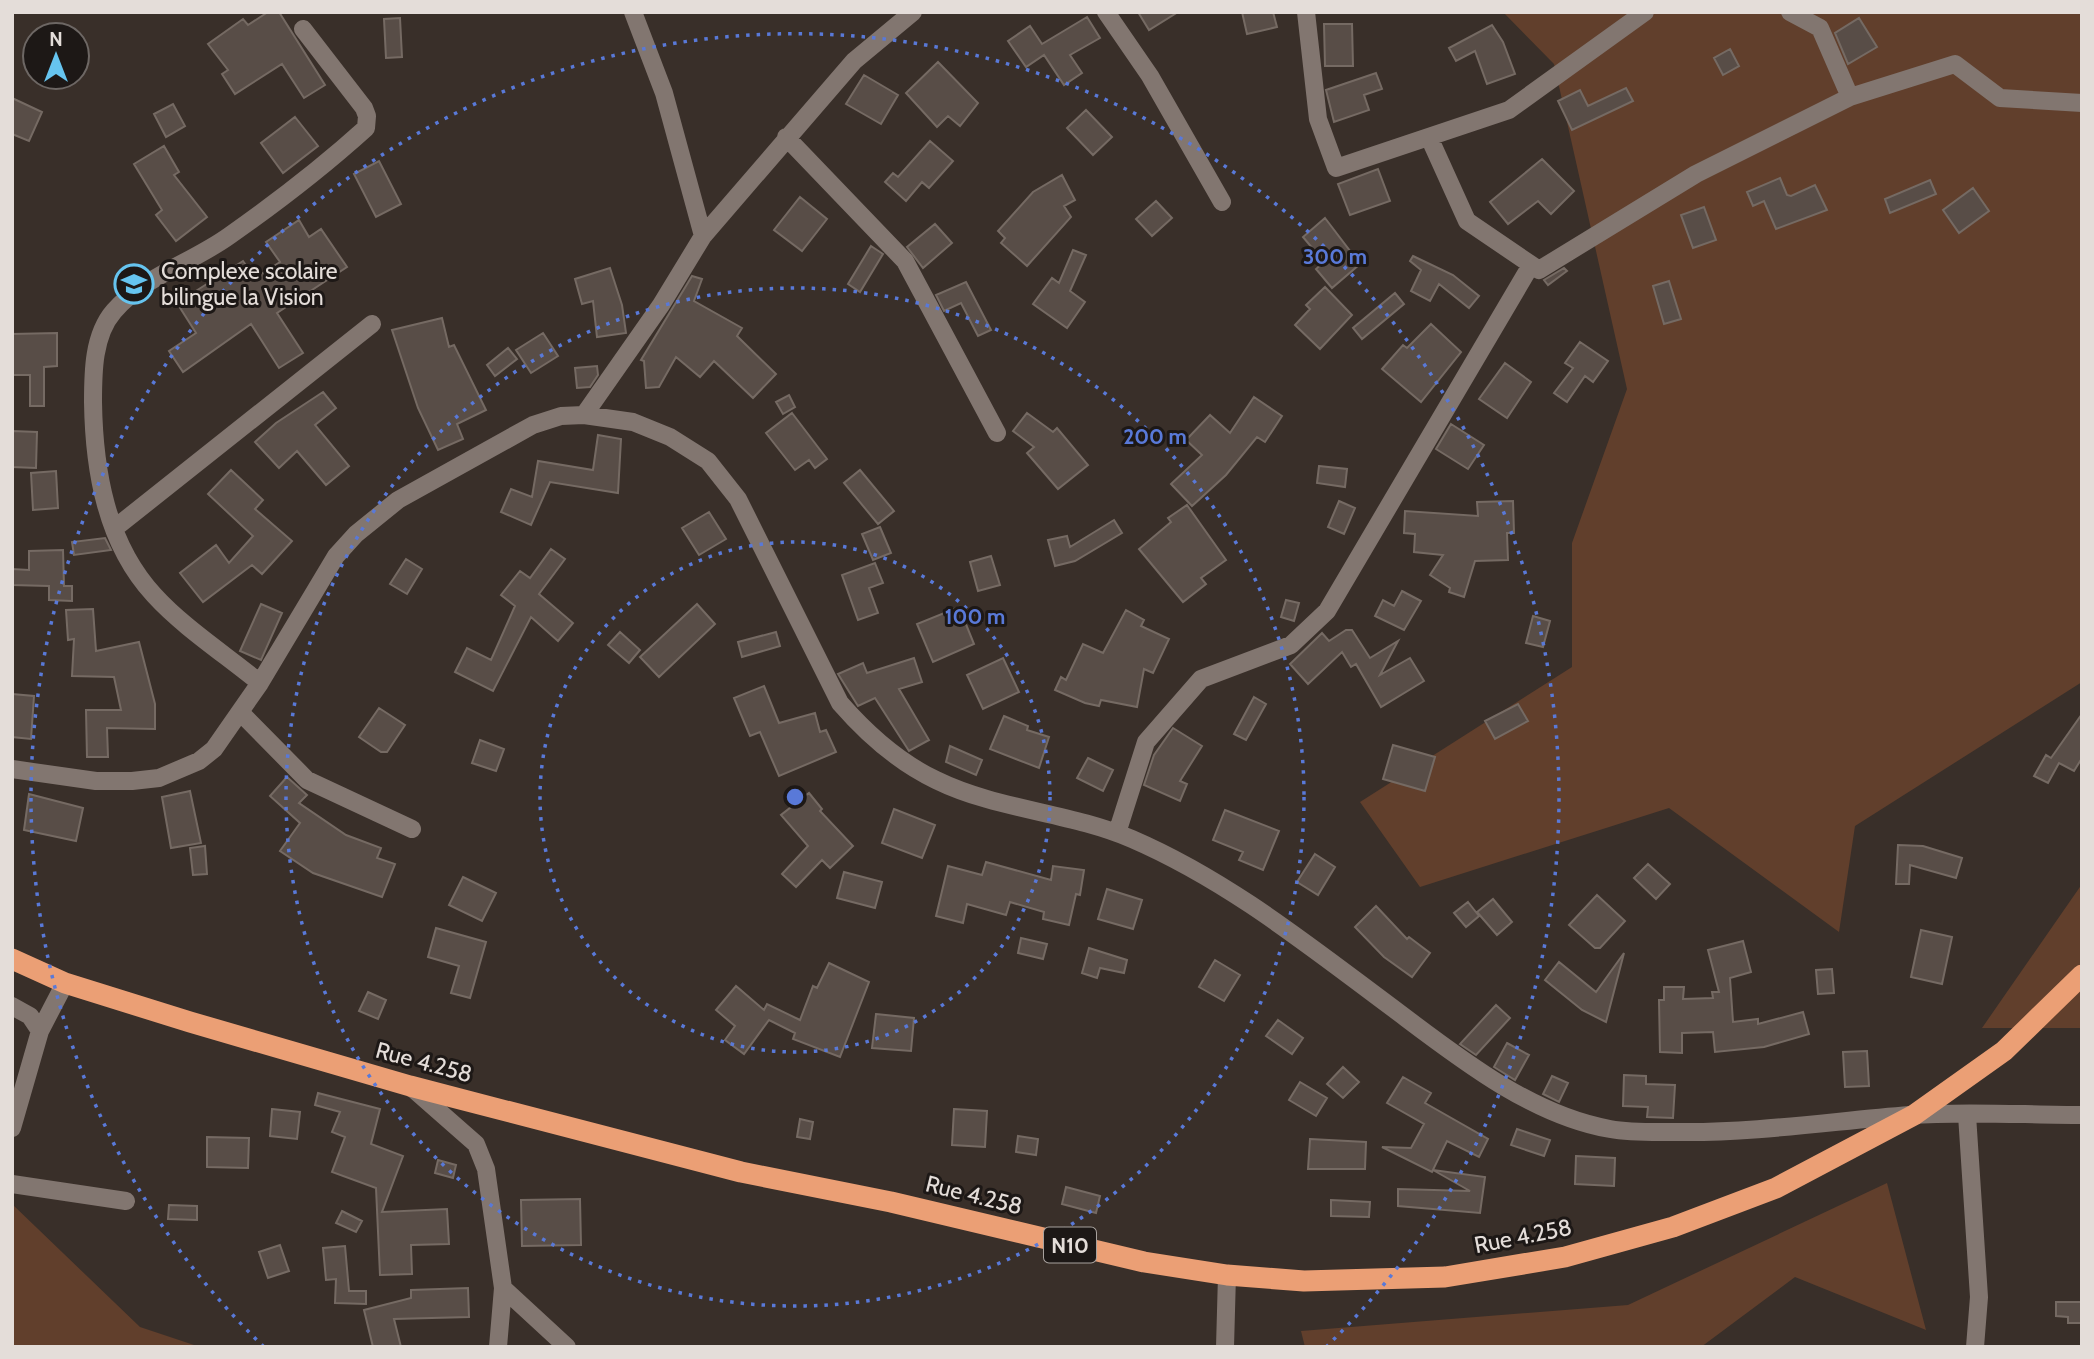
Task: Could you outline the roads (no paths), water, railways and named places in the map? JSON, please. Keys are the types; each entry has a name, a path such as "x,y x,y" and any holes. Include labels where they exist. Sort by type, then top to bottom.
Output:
{"highway":[{"name":"Rue 4.258","path":"12,959 65,983 410,1086 741,1172 891,1202 1144,1262 1227,1275 1304,1281 1445,1277 1565,1257 1673,1227 1776,1188 1914,1115 2004,1051 2082,975"}],"street":[{"path":"633,12 664,93 703,236"},
{"path":"584,415 661,305 703,236 786,136 854,61 914,12"},
{"path":"1105,12 1150,76 1222,202"},
{"path":"1306,12 1318,119 1336,168 1509,110 1645,12"},
{"path":"1790,12 1820,28 1850,97"},
{"path":"260,683 155,597 134,571 103,499 94,431 93,383 98,345 113,312 135,293 229,237 366,128 368,116 364,108 303,29"},
{"path":"1429,137 1467,221 1539,270 1696,174 1850,97 1955,64 2000,98 2082,103"},
{"path":"786,136 905,261 997,433"},
{"path":"1117,833 1146,742 1201,679 1291,645 1327,611 1531,265"},
{"path":"115,528 372,324"},
{"path":"12,769 96,781 159,778 199,761 214,749 260,683 336,556 373,518 398,500 533,425 561,416 584,415 633,422 670,437 708,461 738,499 840,703 859,725 897,757 937,781 1117,833 1211,878 1290,931 1474,1069 1562,1115 1610,1129 1723,1133 1914,1115 2082,1115"},
{"path":"240,712 307,780 412,829"},
{"path":"12,1128 40,1031 65,983"},
{"path":"12,1006 30,1016 40,1031"},
{"path":"410,1086 475,1144 486,1170 503,1288 498,1347"},
{"path":"1967,1115 1979,1297 1976,1347"},
{"path":"12,1184 126,1201"},
{"path":"1225,1347 1227,1275"},
{"path":"503,1288 567,1347"}],"place":[{"name":"Complexe scolaire bilingue la Vision","path":"134,284"}]}
